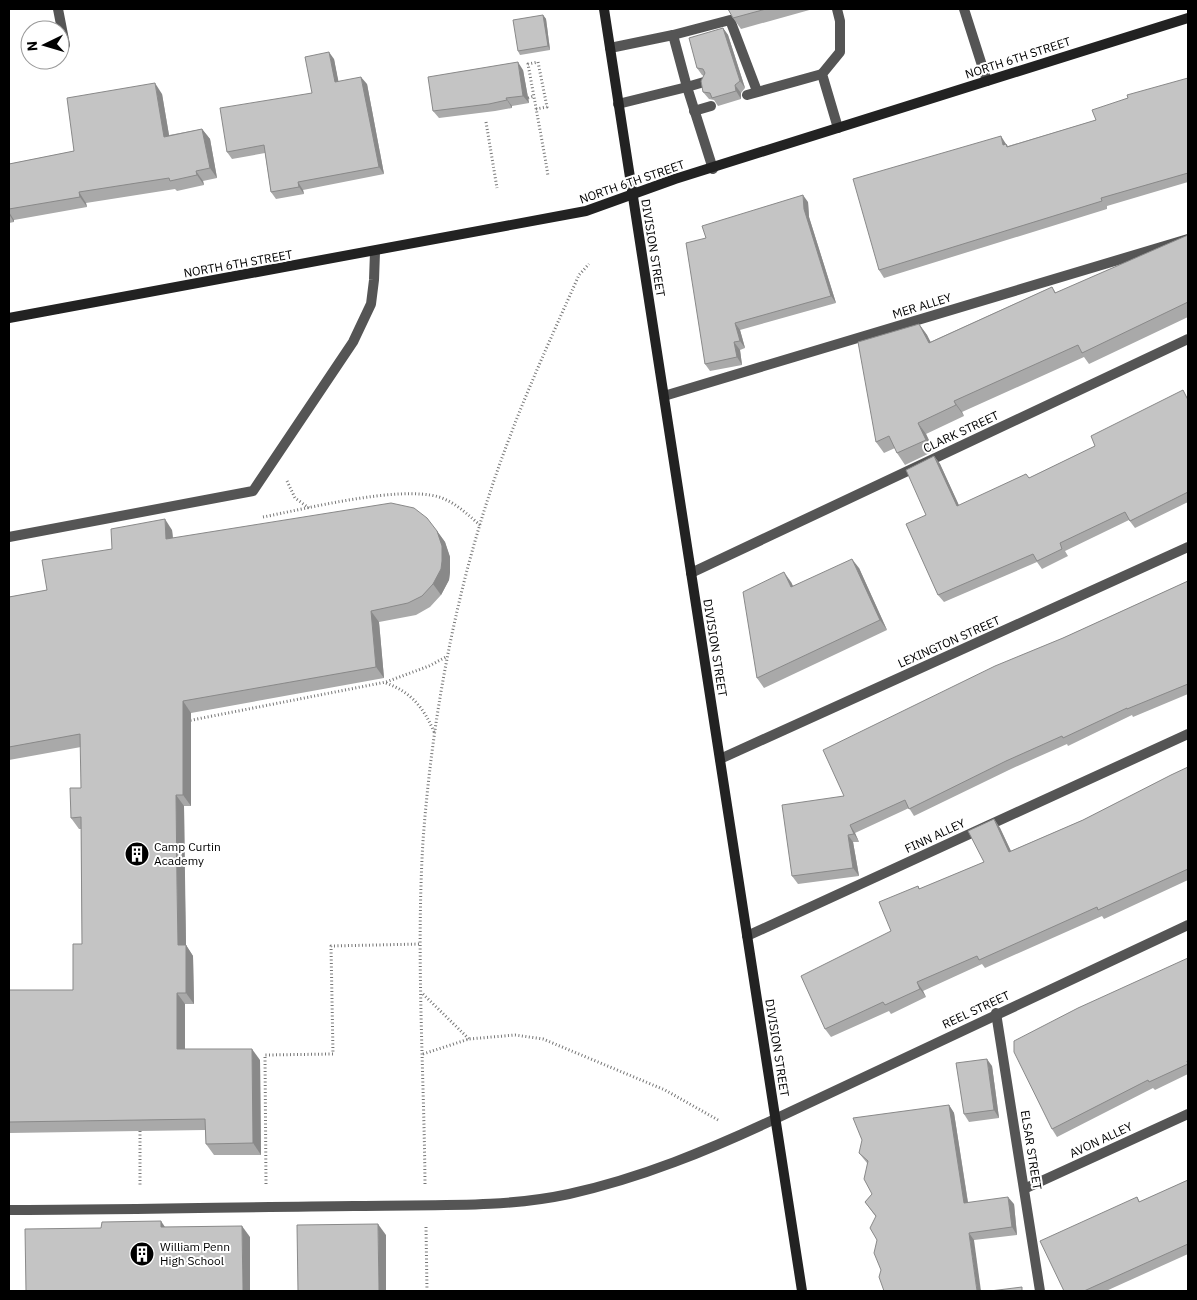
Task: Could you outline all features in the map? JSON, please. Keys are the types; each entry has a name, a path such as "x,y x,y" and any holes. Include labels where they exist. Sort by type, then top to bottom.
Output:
{"main road":[{"name":"DIVISION STREET","path":"604,9 802,1291"},
{"name":"NORTH 6TH STREET","path":"9,318 375,252 586,211 675,179 1188,18"}],"street":[{"path":"747,95 822,74 840,52 838,9"},
{"path":"964,9 987,81"},
{"path":"610,48 673,35 730,20 745,71 757,91"},
{"path":"673,35 694,112 713,168"},
{"path":"822,74 838,128"},
{"path":"618,104 704,82"},
{"path":"694,112 710,106"},
{"name":"MER ALLEY","path":"664,396 1188,239"},
{"path":"9,537 253,491 353,342 370,304 374,280 375,252"},
{"name":"CLARK STREET","path":"691,573 1188,339"},
{"name":"LEXINGTON STREET","path":"720,759 1188,547"},
{"name":"FINN ALLEY","path":"747,936 1188,734"},
{"name":"REEL STREET","path":"9,1210 435,1204 535,1200 569,1194 625,1179 722,1143 1188,925"},
{"name":"ELSAR STREET","path":"996,1014 1040,1291"},
{"name":"AVON ALLEY","path":"1024,1189 1188,1114"}],"path":[{"path":"536,109 547,107 538,62 528,64 534,96 536,109 548,176"},
{"path":"528,98 534,96"},
{"path":"486,122 497,188"},
{"path":"425,1184 421,944 423,843 434,734 447,656 480,525 508,440 579,275 589,264"},
{"path":"287,480 296,498 309,508"},
{"path":"263,517 384,496 426,494 456,505 480,525"},
{"path":"184,722 386,682 430,666 447,656"},
{"path":"386,682 398,687 416,701 424,710 434,734"},
{"path":"266,1184 265,1055 333,1054 331,946 421,944"},
{"path":"422,994 469,1039"},
{"path":"423,1054 469,1039 514,1035 543,1039 665,1090 718,1120"},
{"path":"140,1131 140,1186"},
{"path":"426,1222 427,1291"}],"building":[{"path":"728,9 766,9 733,18"},
{"path":"543,15 548,46 518,51 513,20"},
{"path":"723,28 740,81 735,85 736,91 712,98 710,93 703,92 701,81 705,73 703,69 697,68 689,38"},
{"path":"329,52 335,82 361,77 379,167 298,182 299,187 271,192 264,145 227,152 220,108 312,93 305,57"},
{"path":"518,62 523,96 506,98 507,100 489,104 433,111 428,77"},
{"path":"1188,78 1188,173 1101,198 1102,201 879,270 853,179 1001,136 1003,145 1006,144 1007,147 1096,120 1092,110 1128,98 1127,95"},
{"path":"155,83 164,137 202,129 210,168 196,171 197,175 170,181 169,178 79,192 80,197 9,209 9,164 74,151 67,98"},
{"path":"803,195 804,209 831,296 735,323 740,341 734,342 737,357 705,364 686,243 706,238 702,226"},
{"path":"1188,235 1188,302 1082,353 1078,345 954,401 956,405 918,423 926,440 897,453 889,436 876,442 858,342 919,324 929,343 1052,287 1055,293"},
{"path":"1183,390 1188,400 1188,492 1130,521 1125,512 1060,543 1062,549 1037,561 1033,554 938,595 906,524 926,515 906,470 934,456 957,506 1026,474 1029,478 1095,446 1091,436"},
{"name":"Camp Curtin Academy","path":"391,503 414,508 427,518 437,531 442,546 442,561 441,569 433,584 422,596 408,603 371,611 376,667 183,701 183,795 176,795 178,945 186,945 186,993 177,993 177,1049 252,1049 253,1143 206,1144 205,1119 9,1122 9,990 73,990 73,944 82,944 81,817 71,818 70,788 81,788 80,734 9,747 9,597 47,590 42,560 112,549 111,529 165,519 166,539"},
{"path":"852,559 880,620 757,678 743,592 784,572 791,587"},
{"path":"1188,581 1188,684 1127,708 1063,738 1062,736 1006,761 909,809 905,800 850,825 854,834 848,835 853,868 792,876 782,805 844,796 823,750 995,666 1063,638"},
{"path":"1188,767 1188,869 1098,910 1097,907 979,960 977,956 917,982 920,989 885,1005 883,1002 825,1029 801,976 891,931 879,902 918,886 919,889 984,862 968,831 994,819 1009,852 1083,820"},
{"path":"1188,958 1188,1064 1149,1082 1148,1080 1052,1129 1014,1052 1014,1041 1078,1008"},
{"path":"987,1059 994,1110 964,1114 956,1063"},
{"path":"949,1105 964,1203 1008,1197 1012,1227 969,1233 977,1291 884,1291 879,1277 881,1270 874,1253 877,1240 870,1228 876,1216 865,1202 872,1194 864,1179 868,1161 859,1153 862,1140 853,1118"},
{"path":"1188,1180 1188,1244 1084,1291 1064,1291 1040,1241 1137,1197 1139,1202"},
{"name":"William Penn High School","path":"161,1221 161,1227 242,1226 243,1291 26,1291 25,1229 101,1228 102,1222"},
{"path":"378,1224 379,1291 298,1291 297,1225"},
{"path":"1022,1287 1022,1291 990,1291"}],"place":[{"name":"Camp Curtin Academy","path":"137,854"},
{"name":"William Penn High School","path":"142,1254"}]}
